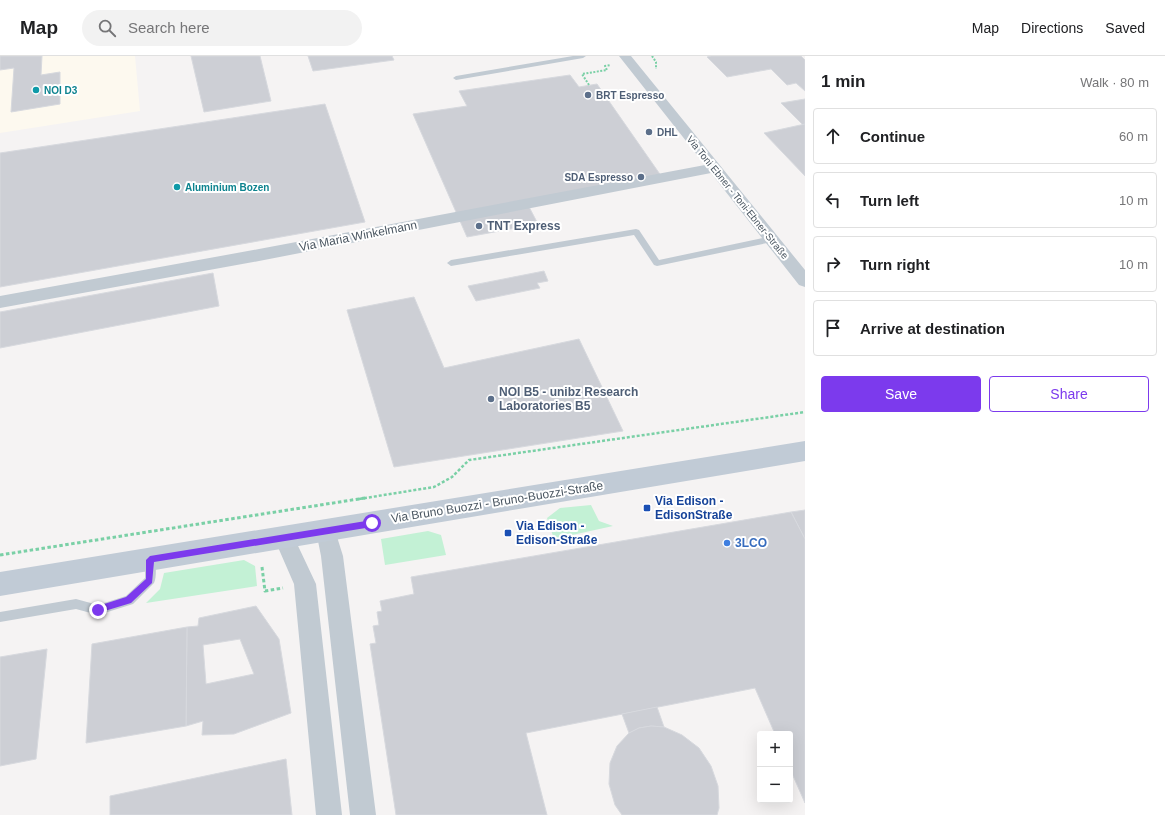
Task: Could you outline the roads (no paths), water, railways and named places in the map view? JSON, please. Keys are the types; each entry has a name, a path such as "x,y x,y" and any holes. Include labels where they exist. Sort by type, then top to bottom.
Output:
{"main road":[{"name":"Via Bruno Buozzi - Bruno-Buozzi-Straße","path":"0,584 805,451"}],"street":[{"name":"Via Toni Ebner - Toni-Ebner-Straße","path":"627,56 805,281"},
{"name":"Via Maria Winkelmann","path":"0,302 259,255 715,168"},
{"path":"326,531 332,556 363,815"},
{"path":"284,538 305,584 330,815"}],"lane":[{"path":"456,78 583,56"},
{"path":"452,263 636,232 657,263 772,239"},
{"path":"0,617 76,604 98,610 128,600 150,580 150,560"}],"place":[{"name":"NOI D3","path":"36,90"},
{"name":"BRT Espresso","path":"588,95"},
{"name":"DHL","path":"649,132"},
{"name":"SDA Espresso","path":"641,177"},
{"name":"Aluminium Bozen","path":"177,187"},
{"name":"TNT Express","path":"479,226"},
{"name":"NOI B5 - unibz Research Laboratories B5","path":"491,399"},
{"name":"Via Edison - EdisonStraße","path":"647,508"},
{"name":"Via Edison - Edison-Straße","path":"508,533"},
{"name":"3LCO","path":"727,543"}]}
